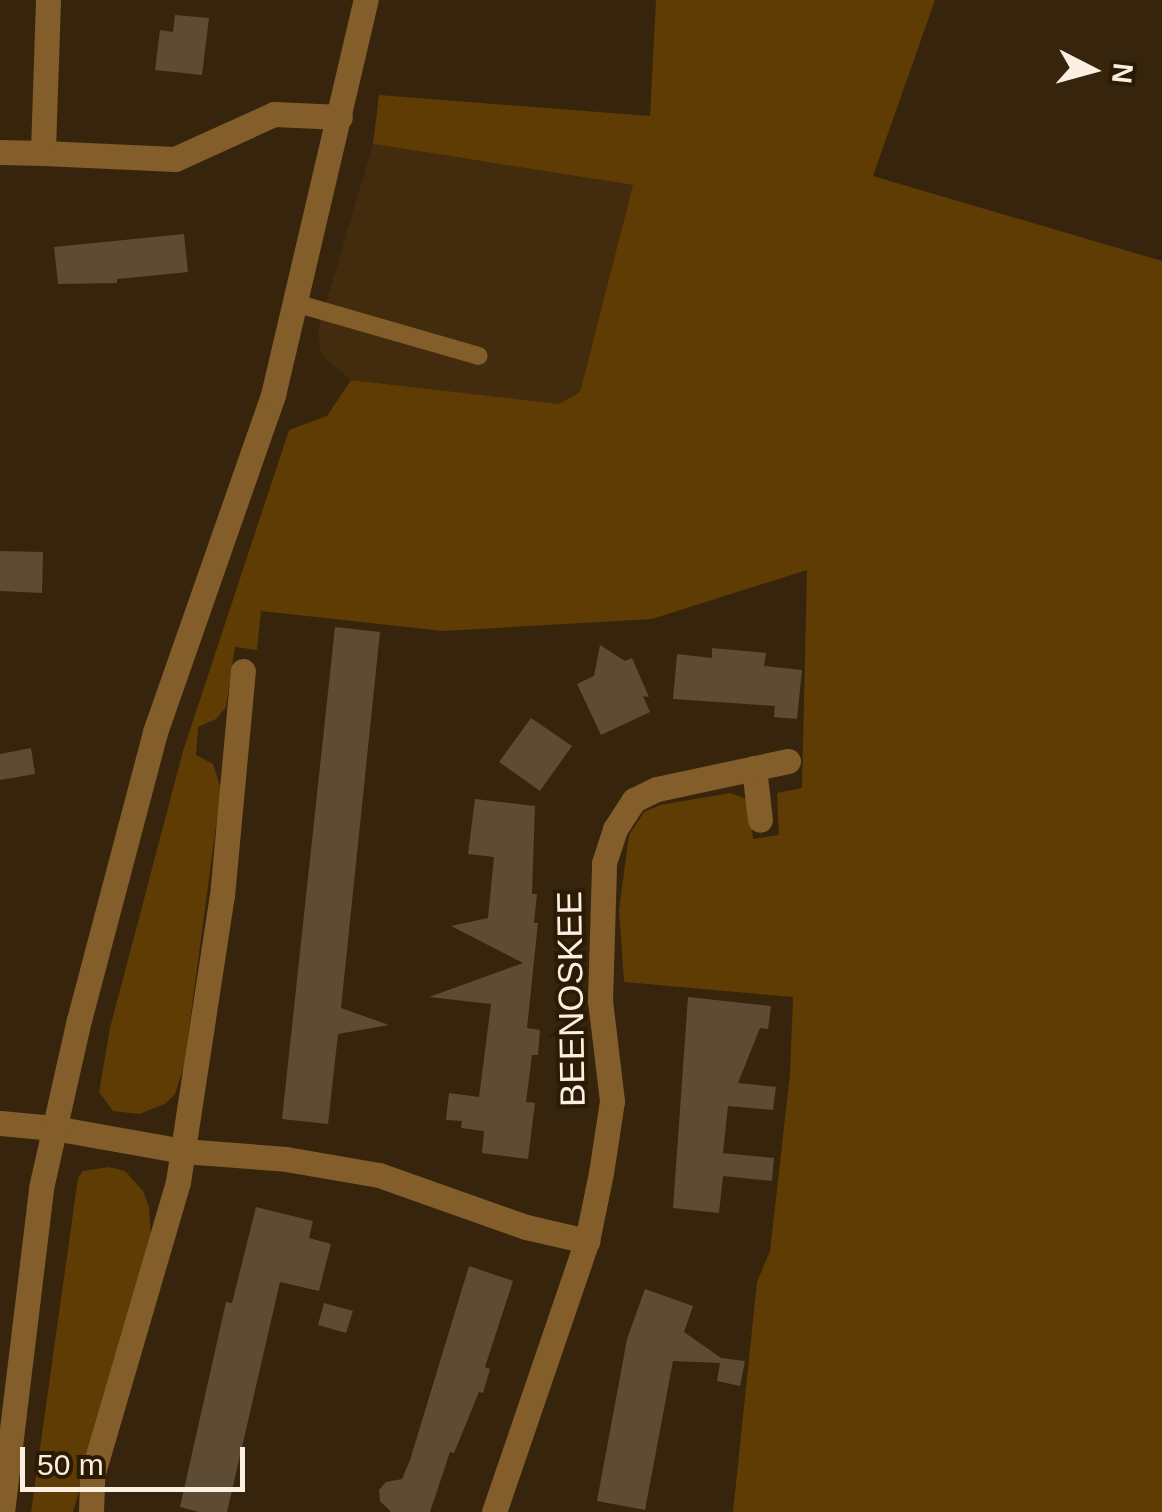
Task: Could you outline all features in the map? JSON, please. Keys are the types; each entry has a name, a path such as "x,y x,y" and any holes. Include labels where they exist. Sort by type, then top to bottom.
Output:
{"street":[{"path":"42,152 48,0"},
{"path":"2,1512 41,1188 54,1128 155,732 272,395 366,0"},
{"path":"0,152 175,158 274,114 340,117"},
{"path":"91,1512 92,1476 168,1216 182,1151 222,896 243,671"},
{"name":"BEENOSKEE","path":"494,1512 586,1241 612,1102 600,1001 604,863 615,829 634,800 657,789 788,761"},
{"path":"754,768 760,820"},
{"path":"0,1124 54,1128 182,1151 286,1159 379,1176 526,1227 586,1241"}],"lane":[{"path":"295,303 479,356"}],"shaded area":[{"path":"656,0 935,0 873,176 1162,261 1162,1512 733,1512 757,1282 770,1251 790,1074 793,997 624,982 619,910 629,835 644,812 660,805 730,793 749,800 753,839 779,835 777,793 802,788 807,570 652,619 443,631 261,611 257,650 235,647 226,707 216,719 198,727 196,755 213,764 221,789 184,1066 175,1094 165,1104 139,1114 113,1111 99,1092 110,1028 183,751 289,430 327,416 351,380 559,404 580,392 633,185 373,144 379,95 650,116"},
{"path":"373,144 633,185 580,392 559,404 351,380 321,355 318,330"},
{"path":"109,1167 125,1171 143,1191 149,1207 151,1239 73,1512 31,1512 78,1178 83,1171"}],"building":[{"path":"175,15 209,18 202,75 155,70 160,30 173,32"},
{"path":"184,234 188,272 117,279 117,283 58,284 54,247"},
{"path":"0,551 43,552 42,593 0,591"},
{"path":"335,627 380,632 341,1008 389,1025 338,1034 328,1124 282,1119"},
{"path":"600,645 625,661 632,658 649,697 643,696 650,712 601,735 577,684 594,676"},
{"path":"712,648 766,653 764,666 802,670 797,719 774,717 775,706 673,699 677,654 712,658"},
{"path":"531,718 572,746 540,791 499,762"},
{"path":"31,748 35,774 0,780 0,754"},
{"path":"475,799 535,806 532,894 537,894 534,923 538,923 527,1028 540,1030 538,1055 532,1055 526,1102 535,1103 528,1159 482,1153 484,1131 461,1128 462,1121 446,1120 449,1093 479,1097 491,1004 429,997 523,963 451,926 488,918 494,857 468,854"},
{"path":"688,997 771,1006 768,1029 760,1028 738,1083 776,1087 773,1110 728,1106 723,1153 774,1158 772,1181 723,1176 719,1213 673,1208"},
{"path":"256,1207 313,1221 309,1238 331,1244 319,1291 280,1282 227,1512 199,1512 180,1507 226,1302 232,1303"},
{"path":"469,1266 513,1281 485,1367 490,1369 483,1393 479,1392 454,1453 450,1452 430,1512 391,1512 380,1501 379,1490 386,1482 402,1479 410,1460"},
{"path":"645,1289 693,1306 684,1332 721,1358 745,1361 740,1386 717,1381 720,1363 673,1361 645,1510 597,1501 627,1339"},
{"path":"324,1303 353,1311 346,1333 318,1325"}]}
